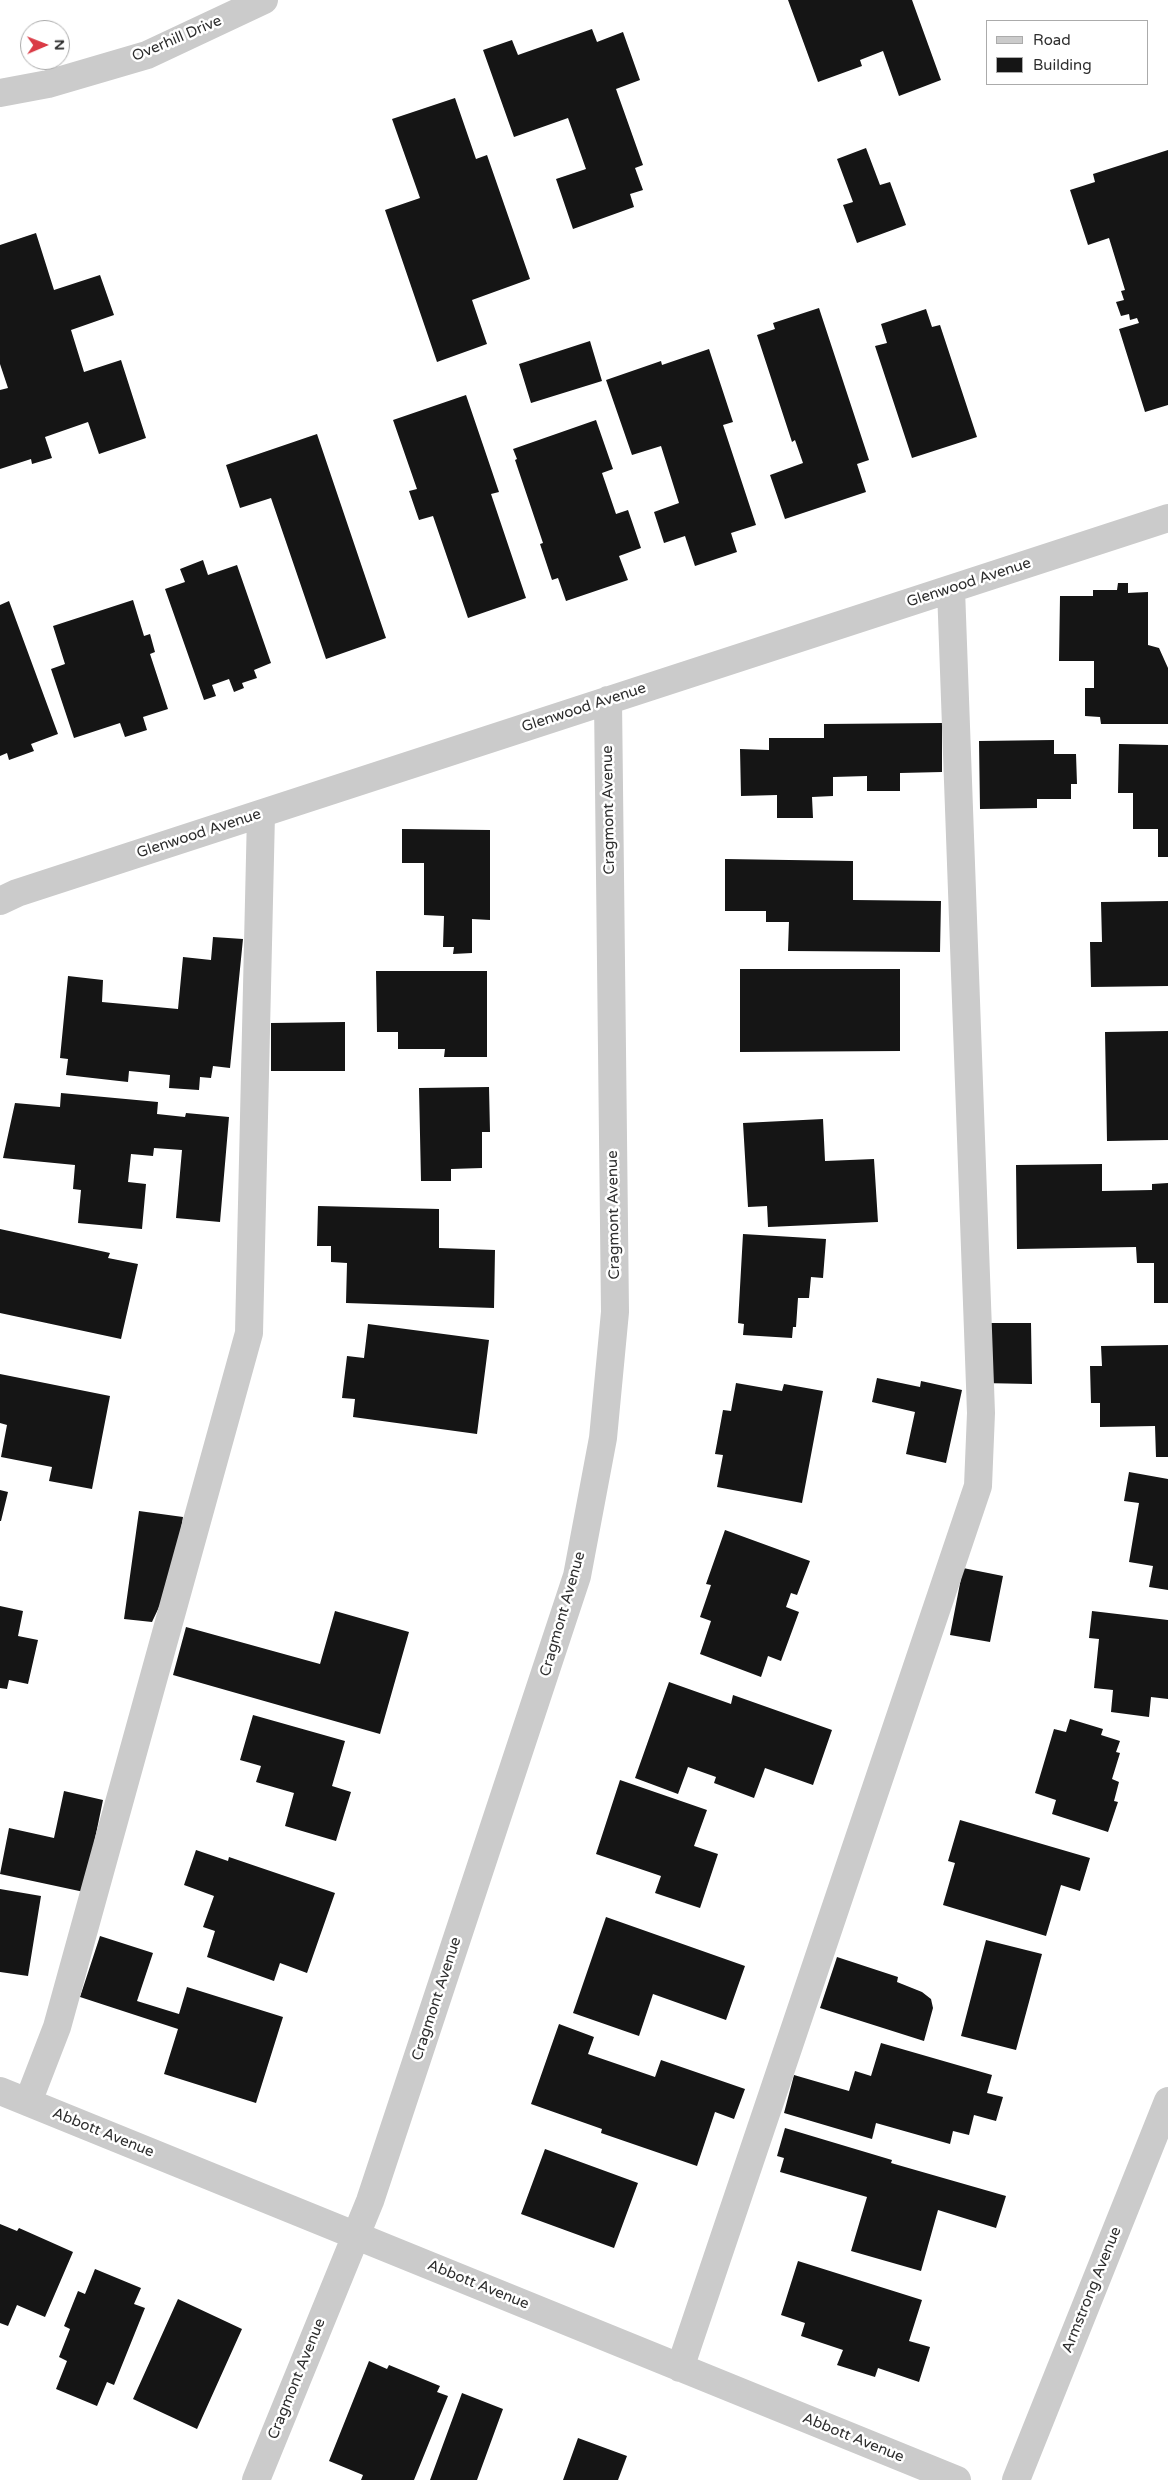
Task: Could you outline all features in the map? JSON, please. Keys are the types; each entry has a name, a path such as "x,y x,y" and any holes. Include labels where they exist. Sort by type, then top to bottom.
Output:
{"street":[{"name":"Overhill Drive","path":"0,93 48,84 147,55 264,0"},
{"name":"Glenwood Avenue","path":"0,901 17,893 1168,518"},
{"path":"680,2368 978,1486 982,1413 951,589"},
{"name":"Cragmont Avenue","path":"256,2480 376,2182 577,1576 603,1438 615,1312 608,700"},
{"path":"28,2102 56,2027 250,1333 261,814"},
{"name":"Abbott Avenue","path":"0,2091 957,2480"},
{"name":"Armstrong Avenue","path":"1016,2480 1168,2101"}],"building":[{"path":"788,0 912,0 941,80 899,96 883,51 860,60 862,66 818,82"},
{"path":"592,29 597,42 623,32 640,80 616,89 643,165 635,168 643,190 630,194 634,207 573,229 556,179 586,169 568,118 514,137 483,50 512,40 518,55"},
{"path":"455,98 476,159 487,155 530,279 472,300 487,344 437,362 385,210 420,198 392,119"},
{"path":"866,148 880,185 890,182 906,225 857,243 843,205 853,202 837,159"},
{"path":"1168,150 1168,405 1145,412 1119,329 1139,323 1137,318 1130,320 1129,314 1121,316 1116,302 1124,300 1121,291 1125,290 1109,238 1088,245 1070,190 1095,182 1093,174"},
{"path":"36,233 54,290 100,275 114,315 71,330 84,372 121,360 146,438 99,454 88,422 45,437 52,458 32,464 31,459 0,469 0,390 8,388 0,364 0,245"},
{"path":"819,308 869,460 857,464 866,492 785,519 770,475 803,463 795,440 792,442 757,335 775,329 773,323"},
{"path":"926,309 932,327 940,325 977,437 912,458 875,346 887,343 881,324"},
{"path":"590,341 602,381 531,403 519,364"},
{"path":"709,349 733,422 723,425 756,525 731,533 737,552 695,566 685,536 664,543 654,512 679,503 661,446 632,455 606,380 661,361 662,365"},
{"path":"466,395 499,492 491,494 526,598 468,618 433,516 419,520 409,491 417,489 393,420"},
{"path":"596,420 613,469 602,473 616,514 628,510 641,548 619,556 628,580 566,601 558,578 552,580 540,544 543,543 513,449"},
{"path":"317,434 386,638 326,659 271,498 240,508 226,465"},
{"path":"203,560 208,575 237,565 271,663 254,670 257,678 242,683 244,688 234,692 229,679 212,685 216,696 204,700 165,589 185,582 180,569"},
{"path":"1118,583 1128,583 1128,593 1148,592 1148,645 1159,648 1168,668 1168,724 1101,724 1100,717 1085,716 1085,688 1094,688 1094,661 1059,661 1060,596 1093,596 1093,590 1117,590"},
{"path":"133,600 144,636 150,634 155,652 150,654 168,709 143,717 147,730 125,737 120,723 74,738 51,669 65,664 53,626"},
{"path":"9,601 58,734 31,744 34,751 9,760 7,753 0,756 0,605"},
{"path":"942,723 942,772 900,773 900,791 867,791 867,776 833,777 833,796 812,797 813,818 777,818 777,795 741,796 740,749 769,750 769,738 824,738 824,724"},
{"path":"1054,740 1054,754 1076,754 1077,784 1071,784 1071,799 1037,799 1037,808 980,809 979,741"},
{"path":"1119,744 1168,745 1168,857 1158,857 1158,829 1133,829 1133,793 1118,793"},
{"path":"402,829 490,830 490,920 472,919 472,953 453,954 454,947 443,947 444,916 424,915 424,863 402,863"},
{"path":"725,859 853,861 853,900 941,901 940,952 788,951 789,922 766,922 766,911 725,911"},
{"path":"1168,901 1168,986 1091,987 1090,942 1102,942 1101,902"},
{"path":"213,937 243,939 230,1068 213,1066 211,1078 200,1077 199,1090 169,1088 170,1075 129,1071 128,1082 66,1075 68,1059 60,1058 68,976 103,980 102,1002 178,1009 183,957 211,960"},
{"path":"740,969 900,969 900,1051 740,1052"},
{"path":"376,971 487,971 487,1057 444,1057 445,1049 398,1049 398,1032 377,1032"},
{"path":"345,1022 345,1071 271,1071 271,1023"},
{"path":"1168,1031 1168,1140 1107,1141 1105,1032"},
{"path":"489,1087 490,1132 482,1132 482,1168 451,1169 451,1181 421,1181 419,1088"},
{"path":"61,1093 158,1102 157,1114 185,1117 186,1113 229,1117 220,1222 176,1218 182,1150 154,1148 153,1156 131,1154 128,1182 146,1184 142,1229 78,1223 81,1190 73,1189 75,1165 3,1158 15,1103 60,1107"},
{"path":"823,1119 825,1161 874,1159 878,1222 768,1227 767,1206 748,1207 743,1123"},
{"path":"1102,1164 1102,1191 1152,1190 1152,1184 1168,1183 1168,1303 1154,1303 1154,1263 1137,1263 1136,1247 1017,1249 1016,1165"},
{"path":"318,1206 439,1209 439,1248 495,1250 494,1308 346,1303 347,1263 331,1262 331,1246 317,1246"},
{"path":"0,1229 110,1253 108,1258 138,1264 121,1339 0,1313"},
{"path":"743,1234 826,1239 823,1278 811,1277 809,1298 798,1298 796,1327 793,1327 792,1338 743,1335 744,1324 738,1323"},
{"path":"983,1323 1031,1323 1032,1384 982,1383"},
{"path":"368,1324 489,1340 477,1434 353,1417 355,1399 342,1398 347,1356 364,1358"},
{"path":"1168,1345 1168,1457 1156,1457 1155,1426 1100,1427 1100,1403 1091,1403 1090,1366 1102,1366 1101,1346"},
{"path":"0,1374 110,1396 92,1489 49,1481 52,1467 1,1457 7,1425 0,1423"},
{"path":"877,1378 920,1387 921,1381 962,1390 946,1463 906,1454 915,1412 872,1402"},
{"path":"736,1383 782,1391 784,1384 823,1391 802,1503 717,1487 723,1455 715,1454 723,1410 731,1411"},
{"path":"1129,1472 1168,1479 1168,1590 1149,1587 1153,1566 1129,1562 1139,1503 1124,1501"},
{"path":"0,1490 8,1492 1,1521 0,1521"},
{"path":"139,1511 183,1517 174,1575 152,1622 124,1619"},
{"path":"725,1530 810,1561 797,1595 791,1593 786,1607 799,1612 781,1661 768,1656 761,1677 700,1654 711,1621 700,1617 711,1585 706,1584"},
{"path":"963,1568 1003,1576 990,1642 950,1635"},
{"path":"0,1606 23,1611 18,1636 38,1640 28,1684 9,1680 7,1689 0,1688"},
{"path":"335,1611 409,1632 380,1734 173,1675 186,1627 320,1664"},
{"path":"1092,1611 1168,1620 1168,1699 1151,1697 1149,1717 1111,1712 1113,1690 1094,1688 1099,1639 1089,1638"},
{"path":"669,1682 731,1704 733,1695 832,1730 813,1785 765,1768 754,1798 714,1783 716,1777 688,1767 678,1794 635,1778"},
{"path":"253,1715 345,1741 332,1786 351,1792 336,1841 285,1826 294,1793 256,1782 261,1766 240,1760"},
{"path":"1070,1719 1103,1729 1101,1735 1120,1741 1116,1752 1120,1753 1112,1779 1119,1782 1114,1801 1118,1802 1108,1832 1052,1814 1056,1800 1035,1793 1054,1729 1066,1732"},
{"path":"620,1780 707,1810 694,1846 718,1854 700,1908 655,1893 661,1876 596,1854"},
{"path":"64,1791 103,1800 84,1892 0,1874 9,1828 54,1838"},
{"path":"960,1820 1090,1858 1080,1891 1061,1885 1046,1936 943,1905 955,1863 948,1861"},
{"path":"196,1850 228,1861 229,1857 335,1893 307,1973 280,1963 274,1981 207,1957 215,1931 203,1927 214,1896 184,1885"},
{"path":"0,1889 41,1896 28,1976 0,1972"},
{"path":"606,1917 745,1966 726,2020 653,1994 639,2036 573,2013"},
{"path":"100,1936 153,1953 137,2001 179,2014 187,1987 283,2017 256,2103 164,2074 178,2029 80,1997"},
{"path":"986,1940 1042,1954 1016,2050 961,2036"},
{"path":"837,1957 898,1977 897,1982 922,1992 931,1999 933,2008 924,2041 820,2008"},
{"path":"559,2024 594,2037 588,2054 655,2077 661,2060 745,2089 734,2119 715,2112 697,2166 601,2133 602,2129 531,2104"},
{"path":"881,2043 992,2075 987,2093 1003,2097 996,2121 974,2115 969,2135 953,2131 950,2144 876,2123 872,2139 784,2113 794,2075 849,2091 855,2071 871,2076"},
{"path":"785,2128 892,2160 891,2163 1006,2196 996,2228 938,2210 921,2271 851,2251 867,2197 780,2172 784,2158 777,2156"},
{"path":"545,2149 638,2183 614,2248 521,2214"},
{"path":"0,2224 17,2231 19,2228 73,2252 45,2317 17,2305 8,2326 0,2323"},
{"path":"798,2261 922,2300 909,2341 930,2347 919,2382 878,2368 875,2377 837,2365 843,2350 801,2336 805,2323 781,2315"},
{"path":"95,2269 141,2288 134,2304 145,2308 114,2385 107,2382 97,2406 56,2389 67,2361 59,2357 70,2329 64,2326 78,2291 85,2294"},
{"path":"178,2299 242,2329 197,2429 133,2399"},
{"path":"369,2361 387,2369 389,2365 440,2386 437,2392 448,2396 414,2480 361,2480 363,2475 329,2461"},
{"path":"462,2393 503,2409 477,2480 430,2480"},
{"path":"578,2438 627,2456 618,2480 563,2480"}]}
